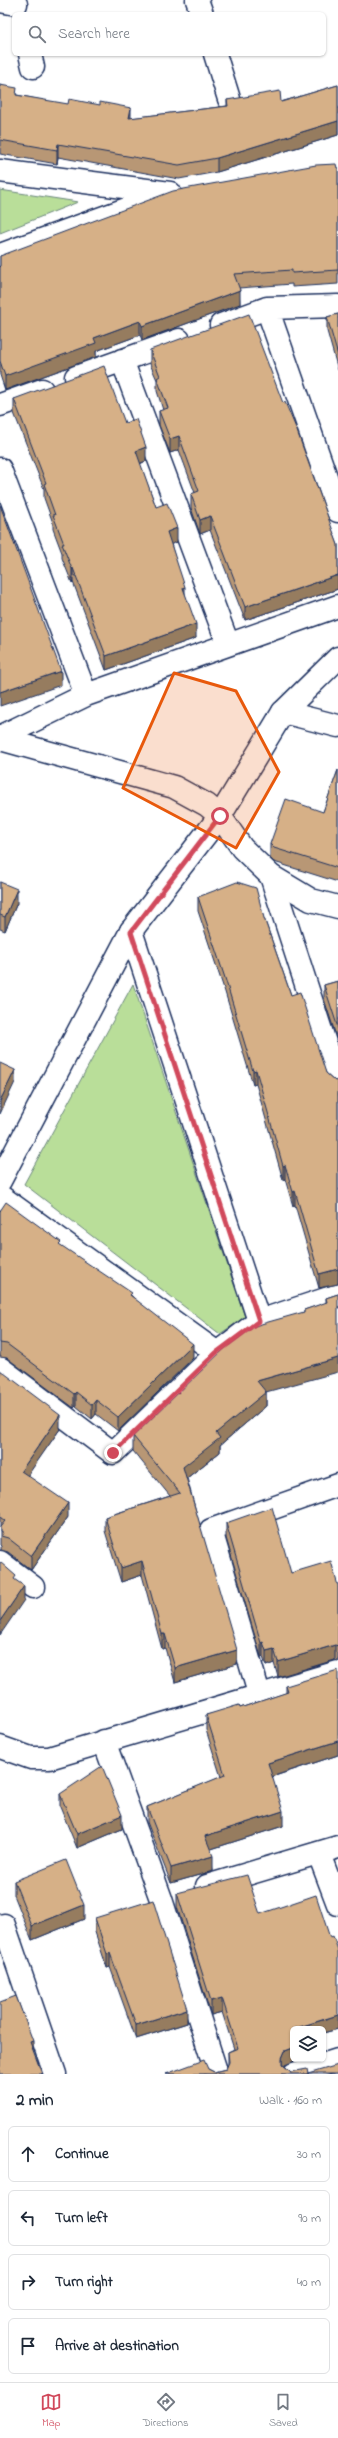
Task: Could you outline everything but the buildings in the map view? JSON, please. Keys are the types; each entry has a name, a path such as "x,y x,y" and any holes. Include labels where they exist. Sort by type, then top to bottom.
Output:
{"street":[{"path":"197,0 201,12"},
{"path":"216,56 229,99"},
{"path":"0,171 170,193"},
{"path":"0,255 170,193 193,189"},
{"path":"0,405 267,308 338,306"},
{"path":"267,308 338,511"},
{"path":"122,360 228,644"},
{"path":"0,469 86,696"},
{"path":"0,738 86,696 228,644 338,606"},
{"path":"0,1181 131,932 220,816 282,712 338,658"},
{"path":"282,712 338,726"},
{"path":"0,738 174,787 207,805 220,816 242,848 271,876 311,900 338,907"},
{"path":"271,876 338,1082"},
{"path":"131,932 259,1321"},
{"path":"0,1196 216,1353"},
{"path":"0,1368 113,1453 216,1353 259,1321 338,1295"},
{"path":"260,1697 211,1530 338,1485"},
{"path":"0,1562 33,1587"},
{"path":"0,1747 31,1758 49,1758 260,1697 338,1672"},
{"path":"104,1742 161,1899 217,2074"},
{"path":"161,1899 328,1850 338,1904"},
{"path":"4,1925 54,2074"},
{"path":"294,2074 338,2060"}],"highlighted area":[{"path":"174,673 236,691 279,772 236,848 123,788"}],"green space":[{"path":"0,190 78,202 0,233"},
{"path":"133,984 245,1317 220,1334 24,1184"}],"route":[{"path":"113,1453 216,1353 259,1321 131,932 220,816"}]}
